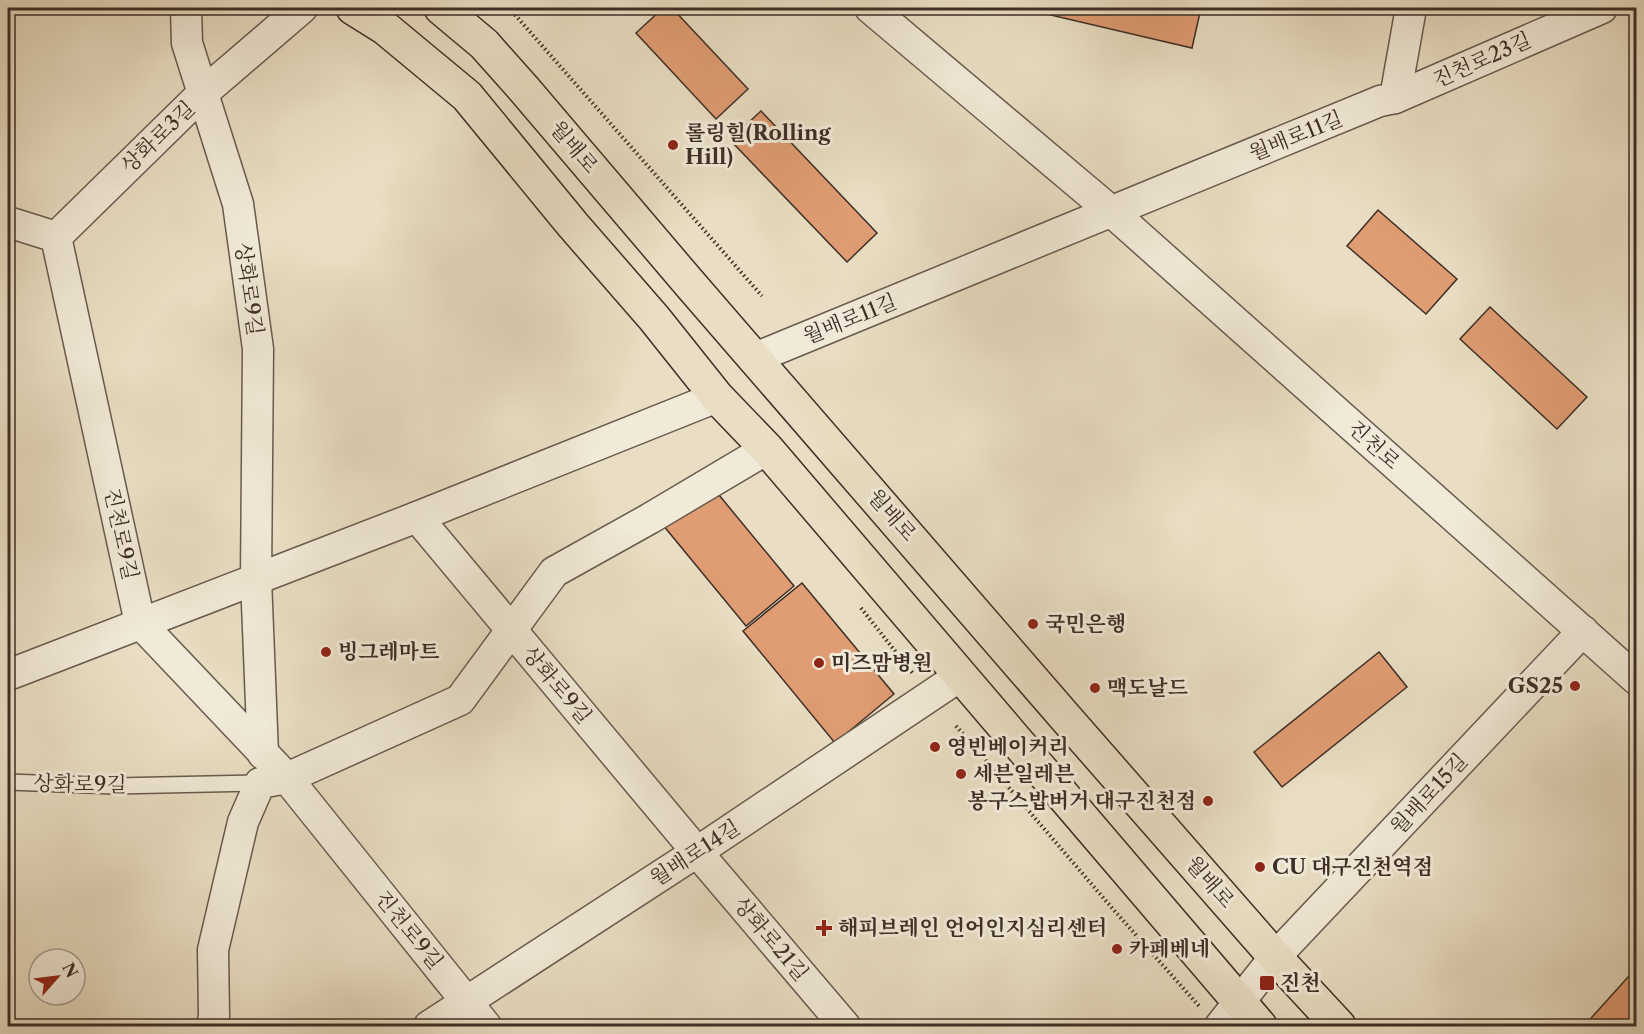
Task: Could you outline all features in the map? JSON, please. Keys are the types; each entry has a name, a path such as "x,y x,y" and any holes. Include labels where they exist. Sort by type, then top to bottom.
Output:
{"main road":[{"path":"353,8 385,28 467,96 573,225 654,318 717,397 766,449 960,676 1221,1014 1260,1026"},
{"name":"월배로","path":"441,8 490,51 1275,957 1339,1026"}],"street":[{"name":"상화로9길","path":"186,8 187,43 238,204 258,349 256,579 263,754"},
{"name":"상화로3길","path":"56,237 203,93 302,8"},
{"path":"870,8 1112,212"},
{"path":"1395,98 1411,8"},
{"name":"진천로23길","path":"1395,98 1602,8"},
{"name":"월배로11길","path":"755,358 1380,101 1395,98"},
{"name":"진천로","path":"1112,212 1636,679"},
{"path":"8,222 56,237"},
{"name":"진천로9길","path":"56,237 140,623 263,754 273,781 486,1026"},
{"path":"8,675 417,517 717,397"},
{"path":"212,1026 214,1016 213,950 243,822 273,781 460,700 554,572 649,519 766,449"},
{"name":"상화로9길","path":"417,517 697,852"},
{"name":"월배로15길","path":"1275,957 1583,631"},
{"name":"월배로14길","path":"429,1026 697,852 960,676"},
{"name":"상화로21길","path":"697,852 845,1026"},
{"path":"1221,1014 1275,957"}],"lane":[{"name":"상화로9길","path":"8,782 115,786 273,781"}],"path":[{"path":"509,8 762,296"},
{"path":"956,726 1112,908 1221,1014"}],"building":[{"path":"663,8 672,8 748,89 716,119 636,33"},
{"path":"1043,8 1201,8 1192,48 1042,13"},
{"path":"761,111 877,233 847,262 730,140"},
{"path":"1378,210 1457,279 1426,314 1347,246"},
{"path":"1490,307 1587,397 1557,429 1460,339"},
{"path":"719,495 794,586 746,626 658,519"},
{"name":"미즈맘병원","path":"802,583 894,694 835,743 743,631"},
{"path":"1379,652 1407,687 1282,787 1254,752"},
{"path":"1636,974 1636,1026 1584,1026 1629,976"}],"place":[{"name":"롤링힐(Rolling Hill)","path":"673,145"},
{"name":"국민은행","path":"1033,624"},
{"name":"빙그레마트","path":"326,652"},
{"name":"미즈맘병원","path":"819,663"},
{"name":"GS25","path":"1575,686"},
{"name":"맥도날드","path":"1095,688"},
{"name":"영빈베이커리","path":"935,747"},
{"name":"세븐일레븐","path":"961,774"},
{"name":"봉구스밥버거 대구진천점","path":"1208,801"},
{"name":"CU 대구진천역점","path":"1260,867"},
{"name":"해피브레인 언어인지심리센터","path":"824,928"},
{"name":"카페베네","path":"1117,949"},
{"name":"진천","path":"1267,983"}]}
